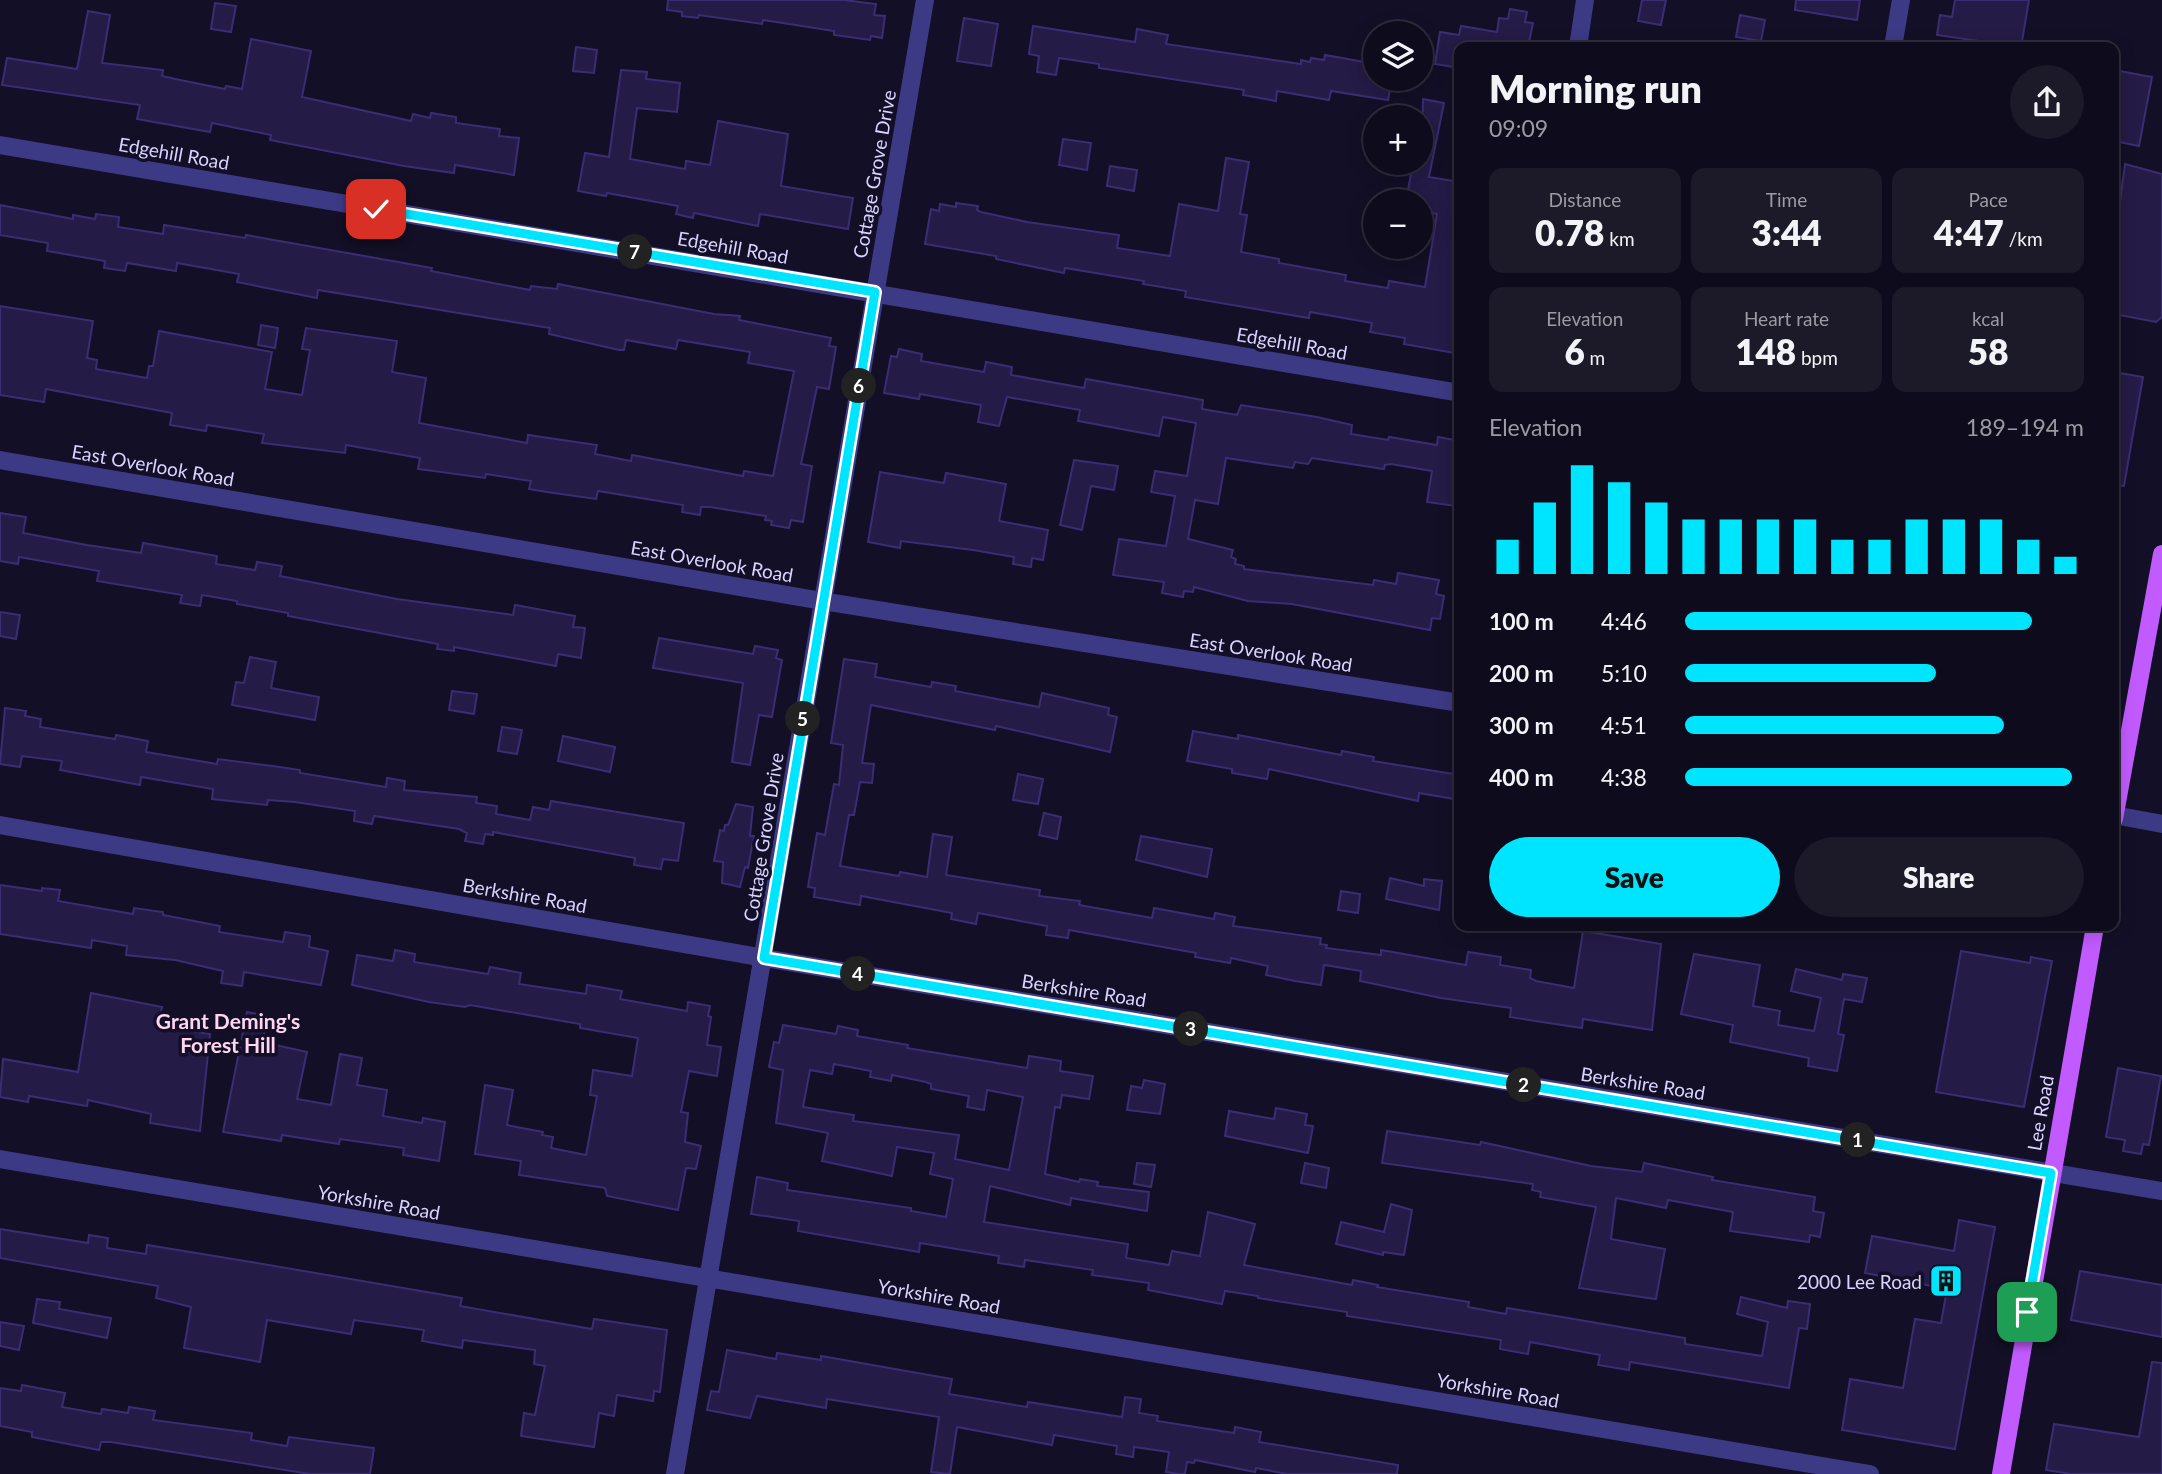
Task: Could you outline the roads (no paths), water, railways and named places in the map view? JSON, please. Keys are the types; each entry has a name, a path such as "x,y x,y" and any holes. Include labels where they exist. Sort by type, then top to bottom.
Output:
{"main road":[{"path":"2119,790 2162,554"},
{"name":"Lee Road","path":"2001,1474 2094,931"}],"street":[{"name":"Cottage Grove Drive","path":"675,1474 925,0"},
{"path":"1579,42 1585,0"},
{"path":"1894,42 1901,0"},
{"name":"Edgehill Road","path":"0,145 1454,392"},
{"name":"East Overlook Road","path":"0,460 822,601 1454,702"},
{"path":"2119,818 2162,824"},
{"name":"Berkshire Road","path":"0,825 764,958 2162,1191"},
{"name":"Yorkshire Road","path":"0,1159 1870,1474"}],"place":[{"name":"2000 Lee Road","path":"1946,1281"}],"district":[{"name":"Grant Deming's Forest Hill","path":"228,1032"}]}
